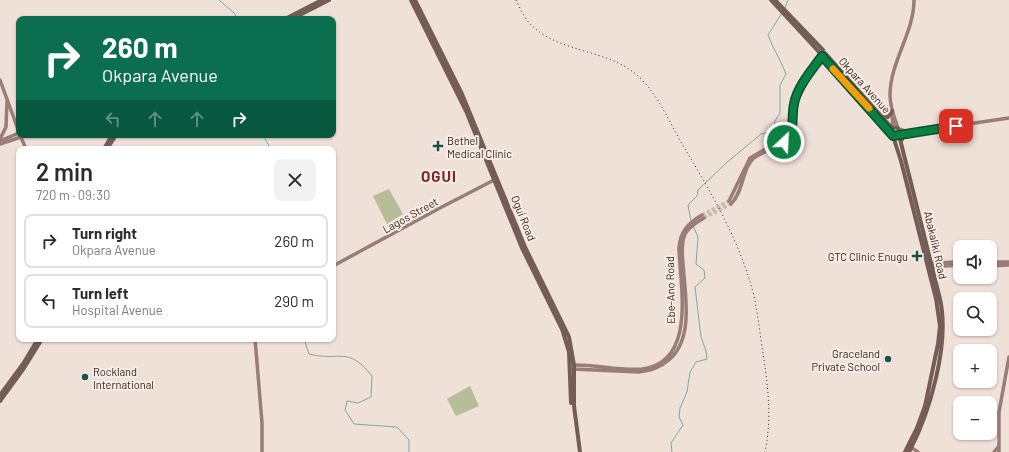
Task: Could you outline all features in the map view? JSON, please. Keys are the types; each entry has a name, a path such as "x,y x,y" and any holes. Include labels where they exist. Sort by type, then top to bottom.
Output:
{"main road":[{"path":"291,16 322,0"},
{"path":"298,16 329,0"},
{"name":"Ogui Road","path":"411,0 462,101 497,179"},
{"name":"Ogui Road","path":"415,0 462,94 525,247 570,337 578,452"},
{"name":"Okpara Avenue","path":"771,0 783,11 892,131"},
{"name":"Okpara Avenue","path":"776,0 783,11"},
{"path":"892,131 890,94 892,81 911,23 914,0"},
{"path":"730,202 750,158 779,141 788,133 792,99 804,76 822,54"},
{"path":"0,80 16,123"},
{"name":"Okpara Avenue","path":"861,97 882,117 892,131"},
{"path":"0,140 5,132 7,122 7,98"},
{"path":"882,117 888,117 892,112"},
{"path":"892,112 899,131"},
{"path":"892,131 907,133 1009,118"},
{"path":"892,131 899,131"},
{"name":"Abakaliki Road","path":"892,131 910,187"},
{"name":"Abakaliki Road","path":"899,131 910,187 929,265 942,308 944,330 922,427 905,452"},
{"path":"5,132 7,140"},
{"path":"901,141 907,133"},
{"path":"0,144 16,136"},
{"path":"0,140 7,140"},
{"name":"Lagos Street","path":"336,264 497,179"},
{"name":"Ebe-Ano Road","path":"573,367 639,372 650,371 663,365 675,354 682,339 686,317 683,241 692,224 703,217"},
{"path":"997,262 1008,263"},
{"path":"997,265 1008,263"},
{"path":"929,265 953,264"},
{"path":"0,395 23,364 36,342"},
{"path":"0,401 24,368 40,342"},
{"path":"255,342 262,423 262,452"},
{"path":"999,452 999,412 1009,357"},
{"path":"910,446 918,452"},
{"name":"Abakaliki Road","path":"909,452 910,446"},
{"path":"994,452 998,446"}],"green space":[{"path":"389,189 403,214 387,224 373,196"},
{"path":"470,386 479,406 456,416 447,399"}],"waterway":[{"path":"219,0 236,16"},
{"path":"785,8 788,0"},
{"path":"691,221 688,205 697,196 698,190 725,164 761,134 773,131 775,121 780,113 780,85 786,74 768,35 782,13"},
{"path":"265,138 269,146"},
{"path":"672,452 671,443 683,425 679,417 680,408 687,392 690,372 696,362 707,359 701,337 695,287 705,278 704,270 696,264 698,237 693,226"},
{"path":"305,342 309,354 320,356 343,356 350,358 363,366 372,376 371,397 358,403 347,401 345,410 354,424 397,427 409,440 409,452"}],"tunnel":[{"path":"702,215 729,201"},
{"path":"704,218 731,204"}],"railway":[{"path":"516,0 526,19 537,30 550,39 611,60 638,76 657,99 704,180 733,236 754,296 768,390 769,415 765,452"}],"slow traffic":[{"path":"833,69 869,108"}],"place":[{"name":"Bethel Medical Clinic","path":"438,146"},
{"name":"GTC Clinic Enugu","path":"917,256"},
{"name":"Graceland Private School","path":"888,359"},
{"name":"Rockland International","path":"85,377"}],"district":[{"name":"OGUI","path":"439,176"}],"route":[{"path":"784,142 788,139 792,131 795,99 809,73 822,56 893,136 956,126"}]}
